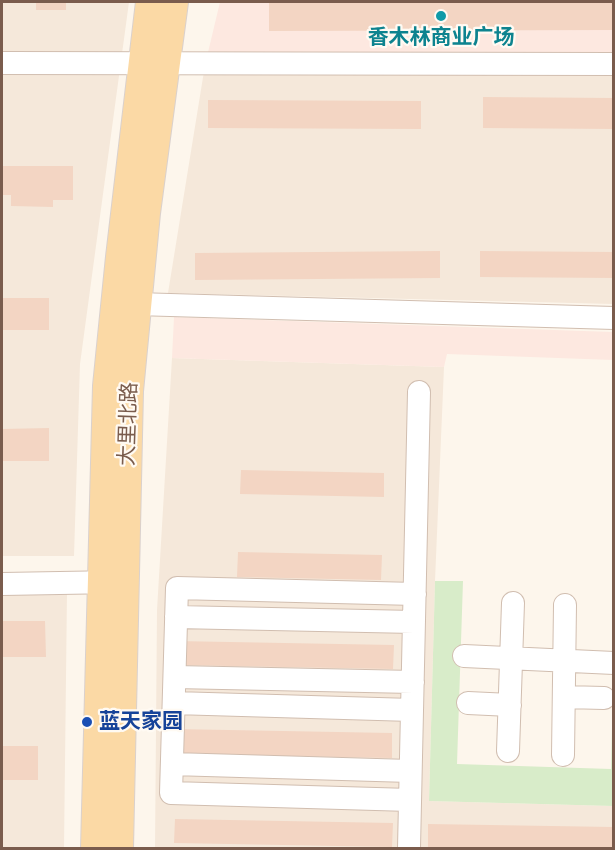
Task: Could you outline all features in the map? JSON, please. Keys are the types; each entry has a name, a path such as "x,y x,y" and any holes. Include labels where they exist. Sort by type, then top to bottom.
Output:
{"main road":[{"name":"大里北路","path":"95,849 97,718 113,582 136,304 146,213 155,63 150,2"},
{"name":"大里北路","path":"119,849 107,386 120,257 155,63 174,2"}],"street":[{"path":"2,63 614,64"},
{"path":"136,304 614,318"},
{"path":"409,849 419,392"},
{"path":"2,584 113,582"},
{"path":"410,800 171,793 177,588 415,594"},
{"path":"508,752 513,603"},
{"path":"563,755 565,605"},
{"path":"176,617 414,622"},
{"path":"464,657 614,663"},
{"path":"175,677 413,682"},
{"path":"564,697 604,698"},
{"path":"174,703 412,710"},
{"path":"468,703 510,705"},
{"path":"172,764 410,771"}],"shaded area":[{"path":"2,2 129,2 80,364 74,556 2,556"},
{"path":"220,2 613,2 613,64 205,65"},
{"path":"613,64 613,304 168,293 205,65"},
{"path":"174,317 613,332 613,360 447,354 444,367 172,358"},
{"name":"蓝天家园","path":"172,358 444,367 429,801 613,806 613,848 155,848 157,610"},
{"path":"2,591 67,592 64,848 2,848"}],"green space":[{"path":"435,581 463,581 457,764 611,769 613,686 613,806 429,801"}],"building":[{"path":"36,2 66,2 66,10 36,10"},
{"name":"香木林商业广场","path":"269,2 614,2 614,30 269,31"},
{"path":"483,97 614,98 614,129 483,128"},
{"path":"208,100 421,101 421,129 208,128"},
{"path":"2,166 73,166 73,200 53,200 53,207 11,206 11,195 2,195"},
{"path":"440,251 440,278 195,280 195,253"},
{"path":"480,251 614,252 614,278 480,277"},
{"path":"2,298 49,298 49,330 2,330"},
{"path":"49,428 49,461 2,461 2,429"},
{"path":"241,470 384,473 384,497 240,494"},
{"path":"238,552 382,555 381,580 237,577"},
{"path":"2,621 45,621 46,657 2,657"},
{"path":"175,641 394,645 393,669 175,665"},
{"path":"174,729 392,733 392,758 174,754"},
{"path":"2,746 38,746 38,780 2,780"},
{"path":"175,819 393,823 392,847 174,843"},
{"path":"428,824 613,827 613,848 428,848"}],"place":[{"name":"香木林商业广场","path":"441,16"},
{"name":"蓝天家园","path":"87,722"}]}
